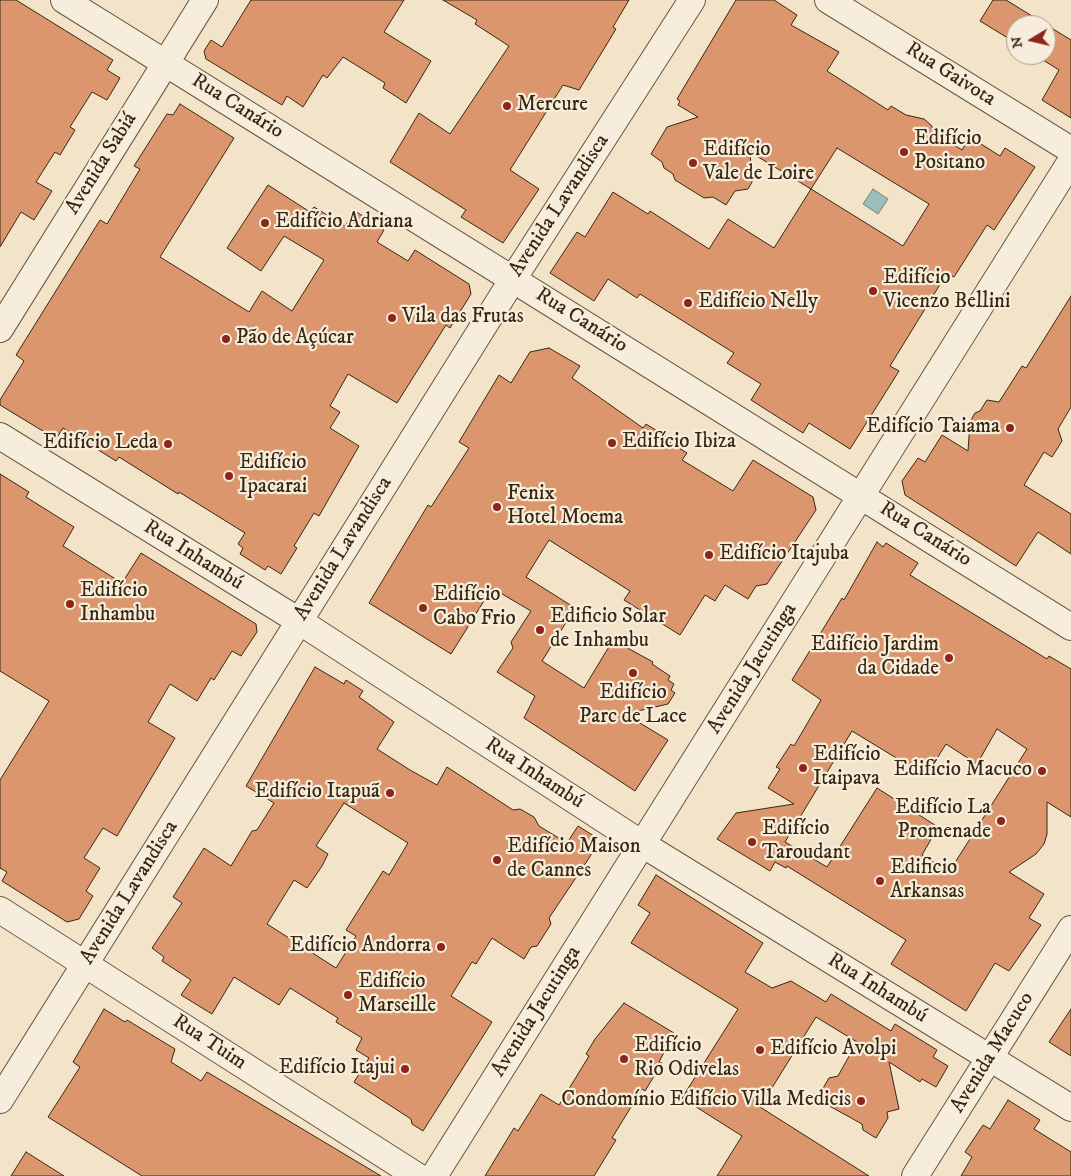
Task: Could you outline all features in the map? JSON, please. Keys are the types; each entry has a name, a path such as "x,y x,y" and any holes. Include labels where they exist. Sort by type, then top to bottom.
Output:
{"street":[{"name":"Rua Canário","path":"64,0 862,495 1071,627"},
{"name":"Avenida Sabiá","path":"0,329 205,0"},
{"name":"Avenida Lavandisca","path":"0,1100 513,279 692,0"},
{"name":"Rua Gaivota","path":"828,0 1071,150"},
{"name":"Avenida Jacutinga","path":"434,1176 1071,161"},
{"name":"Rua Inhambú","path":"0,436 299,621 642,844 1071,1108"},
{"name":"Rua Tuim","path":"0,910 417,1176"},
{"name":"Avenida Macuco","path":"915,1176 1071,929"}],"water":[{"path":"873,189 888,199 878,214 863,204"}],"building":[{"path":"0,0 16,0 113,60 107,70 120,78 107,100 92,92 70,127 75,130 60,155 55,152 36,182 52,191 34,220 21,212 0,247"},
{"path":"251,0 404,0 384,32 431,61 406,103 383,88 385,83 343,57 327,78 323,75 303,107 287,96 282,105 206,59 204,51 211,40 222,47"},
{"path":"443,0 629,0 613,27 616,29 579,90 563,85 510,170 539,189 503,243 461,217 466,210 390,162 419,113 450,134 509,46 475,24 477,20"},
{"path":"736,0 774,0 797,15 791,25 839,52 827,71 888,110 891,106 906,115 924,119 931,125 935,133 962,150 970,137 1000,156 1005,148 1035,167 994,230 987,225 954,277 947,273 890,366 899,371 850,449 809,423 803,433 751,400 761,384 727,363 734,353 640,294 637,298 608,279 594,301 550,273 577,232 585,237 613,192 648,214 650,211 709,249 728,219 774,248 811,189 750,152 752,182 748,189 735,191 726,205 713,197 704,198 675,180 673,174 664,168 662,162 651,154 667,127 698,117 678,105 680,101 677,99","holes":["837,148 929,204 903,246 811,189"]},
{"path":"993,0 1006,0 1030,15 1006,15 1006,37 980,21"},
{"path":"1056,31 1071,40 1071,118 1042,100 1059,70 1051,65 1056,65"},
{"path":"180,104 234,138 160,257 249,312 262,291 292,311 324,260 284,236 261,271 227,248 268,185 310,212 314,207 345,226 355,211 384,230 377,242 408,261 415,250 469,284 471,294 450,328 446,325 397,403 348,374 330,406 340,412 330,428 359,446 319,516 314,513 294,546 297,548 281,574 268,566 265,570 240,554 243,548 238,544 245,533 179,492 178,494 119,457 116,461 63,428 56,439 0,405 0,400 24,361 16,355 100,220 107,224 140,169 134,166 167,114 173,115"},
{"path":"1071,296 1071,407 1058,429 1062,441 1052,457 1044,452 1024,485 1071,514 1071,554 1038,532 1016,566 905,495 902,481 918,458 925,462 942,435 968,451 970,422 975,413 980,411 987,400 999,402 1022,366 1026,368"},
{"path":"549,348 580,366 572,378 643,428 646,424 670,439 668,441 687,453 682,460 733,491 753,460 813,497 816,510 767,584 756,586 748,599 725,585 715,601 705,595 680,635 624,600 630,591 549,540 526,577 575,608 542,661 584,688 613,640 653,662 652,664 670,676 668,680 674,684 671,690 675,693 668,704 625,714 668,740 635,791 524,718 535,696 497,672 513,648 511,642 531,611 492,588 451,654 369,603 428,505 431,507 469,448 459,442 499,375 511,383 530,352"},
{"path":"0,474 29,492 26,497 74,527 63,546 122,583 141,553 256,624 257,632 241,656 232,651 214,680 211,678 197,701 170,684 148,722 175,738 117,836 103,828 84,858 100,868 86,891 93,896 79,919 67,922 2,881 7,872 0,868 0,780 49,701 0,671"},
{"path":"877,542 883,547 886,543 918,563 910,575 1047,659 1049,656 1071,669 1071,817 1047,802 1047,834 1044,844 1036,854 1009,872 1044,894 1029,918 1041,925 1009,971 995,963 966,1011 891,964 906,940 787,866 786,868 775,862 770,871 717,839 736,813 794,804 768,788 780,769 776,767 791,744 794,746 821,700 792,680 842,598 844,600","holes":["997,729 1027,749 949,872 922,855 938,827 877,788 827,867 785,842 852,731 926,776 946,744 977,764"]},
{"path":"315,667 344,684 346,680 363,691 359,697 394,722 377,749 410,770 437,785 447,767 513,810 520,809 534,817 539,826 567,843 578,826 594,836 587,848 593,852 549,918 551,924 537,946 531,947 524,959 492,938 476,964 472,962 451,996 492,1022 423,1131 412,1124 411,1119 354,1082 369,1058 356,1050 362,1038 336,1022 338,1018 290,988 279,1005 234,977 212,1014 181,995 191,980 162,961 164,957 152,948 182,903 173,897 204,848 231,866 252,831 257,830 274,803 246,786","holes":["344,803 408,843 389,875 383,871 346,930 356,936 336,968 267,924 294,880 307,888 322,866 328,854 316,846"]},
{"path":"656,875 763,943 745,972 772,988 791,981 826,1002 831,994 891,1031 895,1024 937,1050 933,1057 948,1066 936,1087 922,1079 920,1082 889,1062 899,1109 887,1112 888,1118 876,1138 863,1130 862,1124 824,1103 824,1098 819,1095 829,1078 838,1076 857,1042 816,1017 760,1107 869,1176 717,1176 742,1136 682,1098 738,1009 631,943 650,913 638,905"},
{"path":"624,1003 674,1033 659,1062 662,1063 645,1091 642,1089 612,1138 616,1140 594,1176 485,1176 514,1128 518,1131 541,1094 559,1105 589,1056 586,1054 595,1039"},
{"path":"104,1009 125,1022 127,1020 175,1049 171,1062 201,1081 207,1072 381,1176 142,1176 48,1117 80,1067 73,1062"},
{"path":"1071,1009 1071,1056 1049,1042"},
{"path":"1008,1100 1040,1120 1034,1129 1071,1152 1071,1176 961,1176 972,1157 965,1152 983,1125 990,1129"},
{"path":"26,1152 64,1176 11,1176"}],"place":[{"name":"Mercure","path":"507,106"},
{"name":"Edifício Positano","path":"904,152"},
{"name":"Edifício Vale de Loire","path":"693,163"},
{"name":"Edifício Adriana","path":"265,223"},
{"name":"Edifício Vicenzo Bellini","path":"873,291"},
{"name":"Edifício Nelly","path":"688,303"},
{"name":"Vila das Frutas","path":"392,318"},
{"name":"Pão de Açúcar","path":"226,339"},
{"name":"Edifício Taiama","path":"1010,428"},
{"name":"Edifício Ibiza","path":"612,443"},
{"name":"Edifício Leda","path":"168,444"},
{"name":"Edifício Ipacarai","path":"229,476"},
{"name":"Fenix Hotel Moema","path":"497,507"},
{"name":"Edifício Itajuba","path":"709,555"},
{"name":"Edifício Inhambu","path":"70,604"},
{"name":"Edifício Cabo Frio","path":"423,608"},
{"name":"Edificio Solar de Inhambu","path":"540,630"},
{"name":"Edifício Jardim da Cidade","path":"949,658"},
{"name":"Edifício Parc de Lace","path":"633,673"},
{"name":"Edifício Itaipava","path":"803,768"},
{"name":"Edifício Macuco","path":"1042,771"},
{"name":"Edifício Itapuã","path":"390,793"},
{"name":"Edifício La Promenade","path":"1001,821"},
{"name":"Edifício Taroudant","path":"752,842"},
{"name":"Edifício Maison de Cannes","path":"497,860"},
{"name":"Edificio Arkansas","path":"880,881"},
{"name":"Edifício Andorra","path":"441,947"},
{"name":"Edifício Marseille","path":"348,995"},
{"name":"Edifício Avolpi","path":"760,1050"},
{"name":"Edifício Rio Odivelas","path":"624,1059"},
{"name":"Edifício Itajui","path":"405,1069"},
{"name":"Condomínio Edifício Villa Medicis","path":"861,1101"}]}
